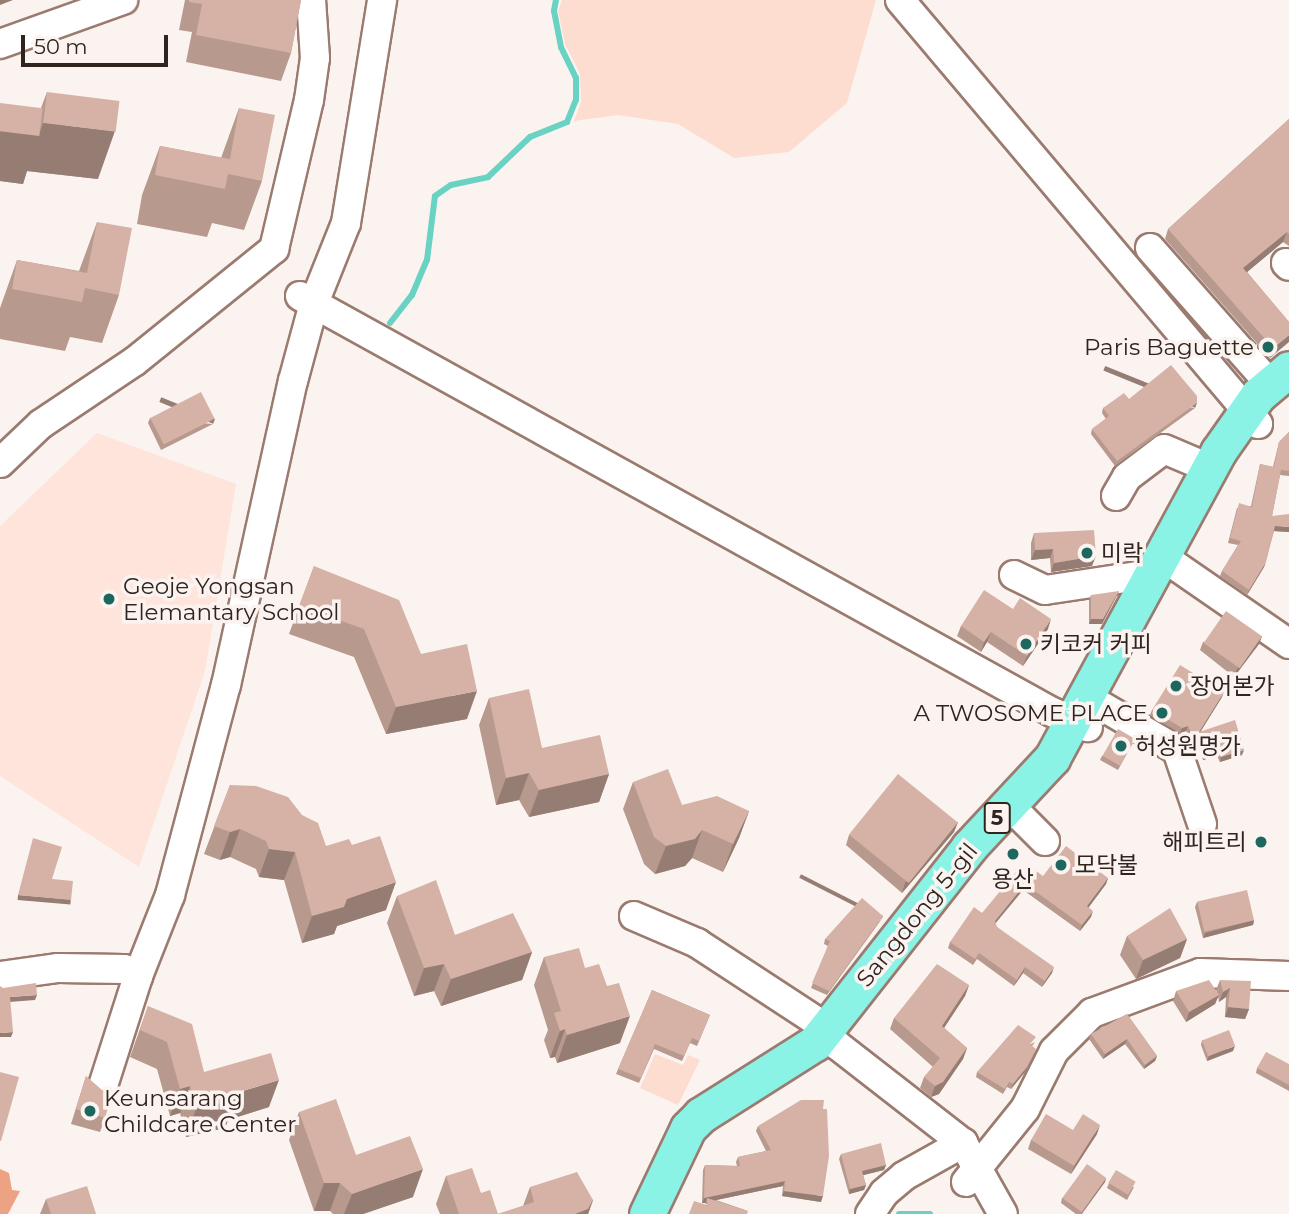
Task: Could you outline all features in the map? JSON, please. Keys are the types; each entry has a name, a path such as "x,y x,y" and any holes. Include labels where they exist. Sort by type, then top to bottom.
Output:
{"main road":[{"name":"Sangdong 5-gil","path":"668,1214 706,1137 826,1044 981,857 1033,829 1154,569 1209,468 1269,398"},
{"name":"Sangdong 5-gil","path":"1154,569 1224,472 1269,398"},
{"name":"Sangdong 5-gil","path":"647,1214 676,1146 694,1121 826,1044 969,848 1081,726"}],"street":[{"path":"0,44 123,0"},
{"path":"0,463 41,424 135,361 274,249 311,86 315,58 311,0"},
{"path":"94,1085 131,972 213,683 305,307 330,218 368,0"},
{"path":"305,307 346,223 382,0"},
{"path":"900,0 1269,398"},
{"path":"921,0 1269,398"},
{"path":"1150,247 1269,398"},
{"path":"305,307 1081,726 1177,750 1202,824"},
{"path":"1116,496 1126,477 1164,449 1209,468"},
{"path":"1097,564 1118,569 1154,569 1289,644"},
{"path":"1014,575 1045,590 1154,569"},
{"path":"633,922 697,943 799,1007 826,1044 957,1148 973,1176 1003,1214"},
{"path":"0,976 58,968 131,972"},
{"path":"973,1176 1025,1108 1054,1051 1092,1013 1200,973 1289,976"},
{"path":"870,1214 884,1193 904,1176 957,1148"},
{"path":"973,1176 985,1214"}],"shaded area":[{"path":"562,0 876,0 847,103 789,152 734,158 678,124 618,115 574,121 581,102 580,74 565,44 558,11"},
{"name":"Geoje Yongsan Elemantary School","path":"97,433 236,484 205,671 139,867 0,776 0,526"},
{"path":"655,1054 683,1065 688,1055 700,1060 678,1105 640,1088"},
{"path":"0,1169 9,1173 12,1190 20,1191 8,1214 0,1214"}],"building":[{"path":"189,0 301,0 291,53 196,35 202,4"},
{"path":"47,92 119,101 116,132 43,123"},
{"path":"0,103 43,108 39,136 0,131"},
{"path":"239,108 275,115 262,181 228,174 225,189 155,175 160,146 230,159"},
{"path":"1289,119 1289,234 1287,232 1243,268 1289,322 1289,335 1273,348 1168,229"},
{"path":"97,222 132,228 119,295 85,288 82,302 12,289 17,260 87,273"},
{"path":"1171,365 1197,396 1197,403 1117,461 1092,429 1109,416 1103,408 1124,393 1129,399"},
{"path":"201,392 215,419 164,445 150,418"},
{"path":"1289,432 1289,471 1281,470 1272,516 1289,514 1289,527 1275,526 1266,562 1249,590 1222,571 1241,541 1230,538 1239,503 1252,507 1260,464 1274,467 1279,442"},
{"path":"1094,530 1096,556 1054,563 1053,549 1035,550 1034,533"},
{"path":"314,566 399,600 421,654 467,644 477,691 396,707 364,629 299,606"},
{"path":"984,590 1013,609 1020,598 1051,619 1027,656 991,632 984,642 961,626"},
{"path":"1119,591 1103,619 1091,619 1091,595"},
{"path":"1226,611 1262,636 1240,668 1204,643"},
{"path":"1180,665 1224,692 1199,732 1235,720 1244,750 1221,757 1219,751 1205,756 1198,733 1194,739 1188,726 1182,728 1152,710"},
{"path":"529,689 542,748 600,735 609,774 539,790 529,773 506,778 489,698"},
{"path":"1118,729 1135,739 1120,766 1102,756"},
{"path":"668,769 682,805 717,796 749,811 733,844 702,830 695,839 666,846 654,837 633,782"},
{"path":"898,774 958,822 909,883 849,835"},
{"path":"230,785 256,786 288,797 302,815 318,823 326,846 349,839 352,845 380,836 396,882 347,899 344,907 312,916 295,852 269,849 266,841 240,829 230,832 214,826"},
{"path":"33,838 62,847 52,879 73,881 71,900 18,895"},
{"path":"1066,846 1108,878 1087,906 1093,911 1082,925 1025,884 995,921 997,927 1054,967 1045,981 1025,967 1017,980 979,953 975,959 950,942 974,907 982,913 1016,872 1027,881 1036,871 1043,876"},
{"path":"436,880 455,935 513,913 532,952 451,979 444,964 424,968 397,896"},
{"path":"1247,890 1254,920 1204,932 1197,901"},
{"path":"862,898 883,916 829,991 812,983 830,941 825,939"},
{"path":"1170,908 1187,939 1143,960 1127,936"},
{"path":"579,948 585,968 599,964 607,986 619,983 630,1016 567,1035 565,1029 560,1031 554,1013 561,1011 544,957"},
{"path":"937,964 969,985 942,1026 967,1048 943,1082 935,1086 924,1077 940,1058 894,1018"},
{"path":"1209,980 1219,995 1189,1012 1176,991"},
{"path":"1220,980 1251,981 1249,1009 1228,1007 1230,988 1223,992"},
{"path":"36,983 37,995 10,997 13,1032 0,1033 0,986 3,988"},
{"path":"652,990 710,1015 699,1041 692,1038 684,1056 655,1044 641,1078 618,1069"},
{"path":"148,1006 192,1024 204,1072 271,1053 279,1080 233,1094 235,1100 196,1109 190,1086 180,1089 167,1042 140,1030"},
{"path":"1127,1014 1157,1056 1145,1065 1127,1039 1105,1054 1091,1034"},
{"path":"1018,1025 1036,1037 1030,1044 1036,1049 1027,1067 1013,1084 1009,1082 1005,1089 977,1072"},
{"path":"1229,1030 1235,1046 1208,1056 1202,1040"},
{"path":"1266,1052 1289,1064 1289,1085 1257,1068"},
{"path":"0,1072 19,1077 1,1141 0,1141"},
{"path":"86,1076 102,1090 113,1090 105,1118 76,1109"},
{"path":"336,1099 356,1155 410,1136 423,1169 352,1194 340,1183 324,1183 299,1112"},
{"path":"801,1100 824,1100 823,1109 827,1109 829,1156 823,1196 784,1191 785,1181 704,1198 705,1165 740,1166 738,1157 771,1150 758,1126"},
{"path":"1046,1114 1073,1130 1083,1114 1100,1125 1074,1166 1031,1140"},
{"path":"881,1143 886,1165 862,1171 866,1185 850,1189 841,1154"},
{"path":"1087,1164 1106,1178 1082,1212 1062,1198"},
{"path":"472,1168 481,1193 490,1190 498,1214 459,1214 446,1176"},
{"path":"1116,1170 1136,1182 1128,1195 1108,1183"},
{"path":"577,1172 593,1200 588,1209 575,1214 498,1214 534,1202 530,1187"},
{"path":"87,1186 96,1214 51,1214 46,1199"},
{"path":"707,1198 748,1211 747,1214 689,1214 694,1201 707,1205"}],"waterway":[{"path":"390,323 412,295 427,260 435,196 451,185 488,177 530,137 567,122 576,100 576,78 561,47 554,11 556,0"},
{"path":"899,1214 930,1214"}],"place":[{"name":"Paris Baguette","path":"1268,347"},
{"name":"미락","path":"1087,553"},
{"name":"Geoje Yongsan Elemantary School","path":"109,599"},
{"name":"키코커 커피","path":"1026,644"},
{"name":"장어본가","path":"1176,686"},
{"name":"A TWOSOME PLACE","path":"1162,713"},
{"name":"허성원명가","path":"1121,746"},
{"name":"해피트리","path":"1261,842"},
{"name":"용산","path":"1013,854"},
{"name":"모닥불","path":"1061,865"},
{"name":"Keunsarang Childcare Center","path":"90,1111"}]}
